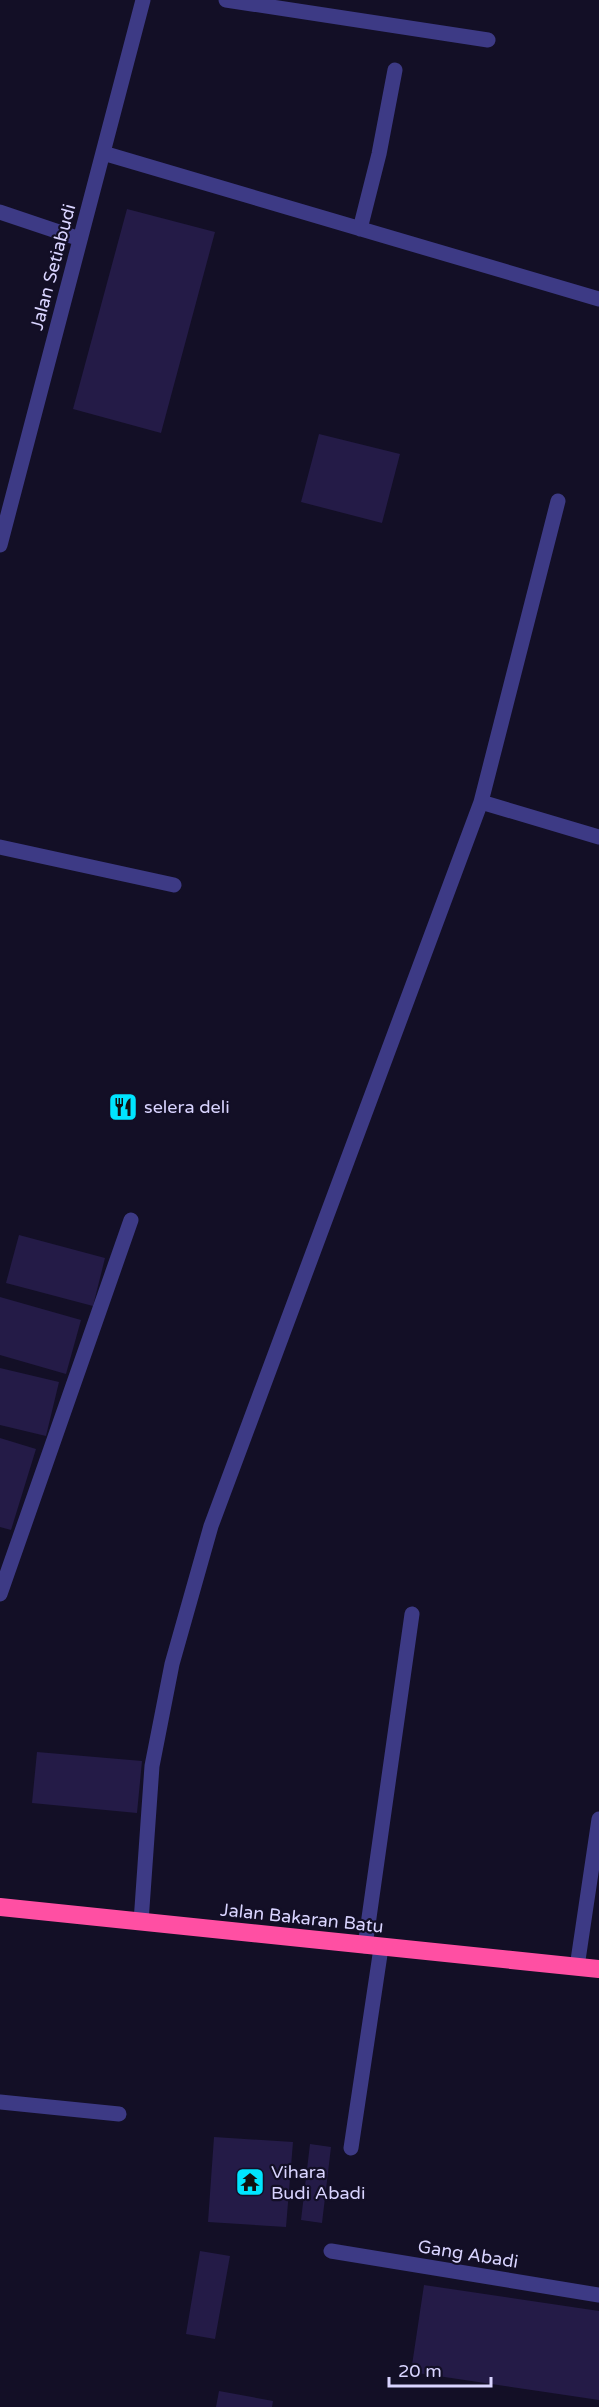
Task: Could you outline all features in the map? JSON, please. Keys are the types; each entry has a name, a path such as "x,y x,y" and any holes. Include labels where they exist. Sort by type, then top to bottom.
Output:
{"highway":[{"name":"Jalan Bakaran Batu","path":"0,1907 599,1969"}],"street":[{"name":"Jalan Setiabudi","path":"0,545 143,0"},
{"path":"226,0 488,40"},
{"path":"360,229 379,154 395,70"},
{"path":"103,153 599,299"},
{"path":"0,212 80,239"},
{"path":"141,1922 152,1766 172,1664 211,1526 481,802 558,501"},
{"path":"481,802 599,837"},
{"path":"0,847 174,885"},
{"path":"0,1594 130,1220"},
{"path":"351,2148 412,1614"},
{"path":"577,1966 599,1819"},
{"path":"0,2102 119,2114"},
{"name":"Gang Abadi","path":"331,2251 599,2295"}],"building":[{"path":"127,209 215,232 161,433 73,409"},
{"path":"319,434 400,454 382,523 301,502"},
{"path":"19,1235 105,1258 93,1306 6,1283"},
{"path":"0,1297 81,1320 66,1374 0,1355"},
{"path":"0,1368 59,1382 46,1436 0,1425"},
{"path":"0,1438 36,1449 11,1530 0,1527"},
{"path":"37,1752 142,1761 137,1813 32,1803"},
{"name":"Vihara Budi Abadi","path":"214,2137 293,2142 286,2227 208,2222"},
{"path":"310,2144 331,2147 322,2223 301,2220"},
{"path":"200,2251 230,2256 215,2339 186,2334"},
{"path":"424,2285 599,2311 599,2400 411,2372"},
{"path":"219,2391 273,2401 272,2407 216,2407"}],"place":[{"name":"selera deli","path":"123,1107"},
{"name":"Vihara Budi Abadi","path":"250,2182"}]}
